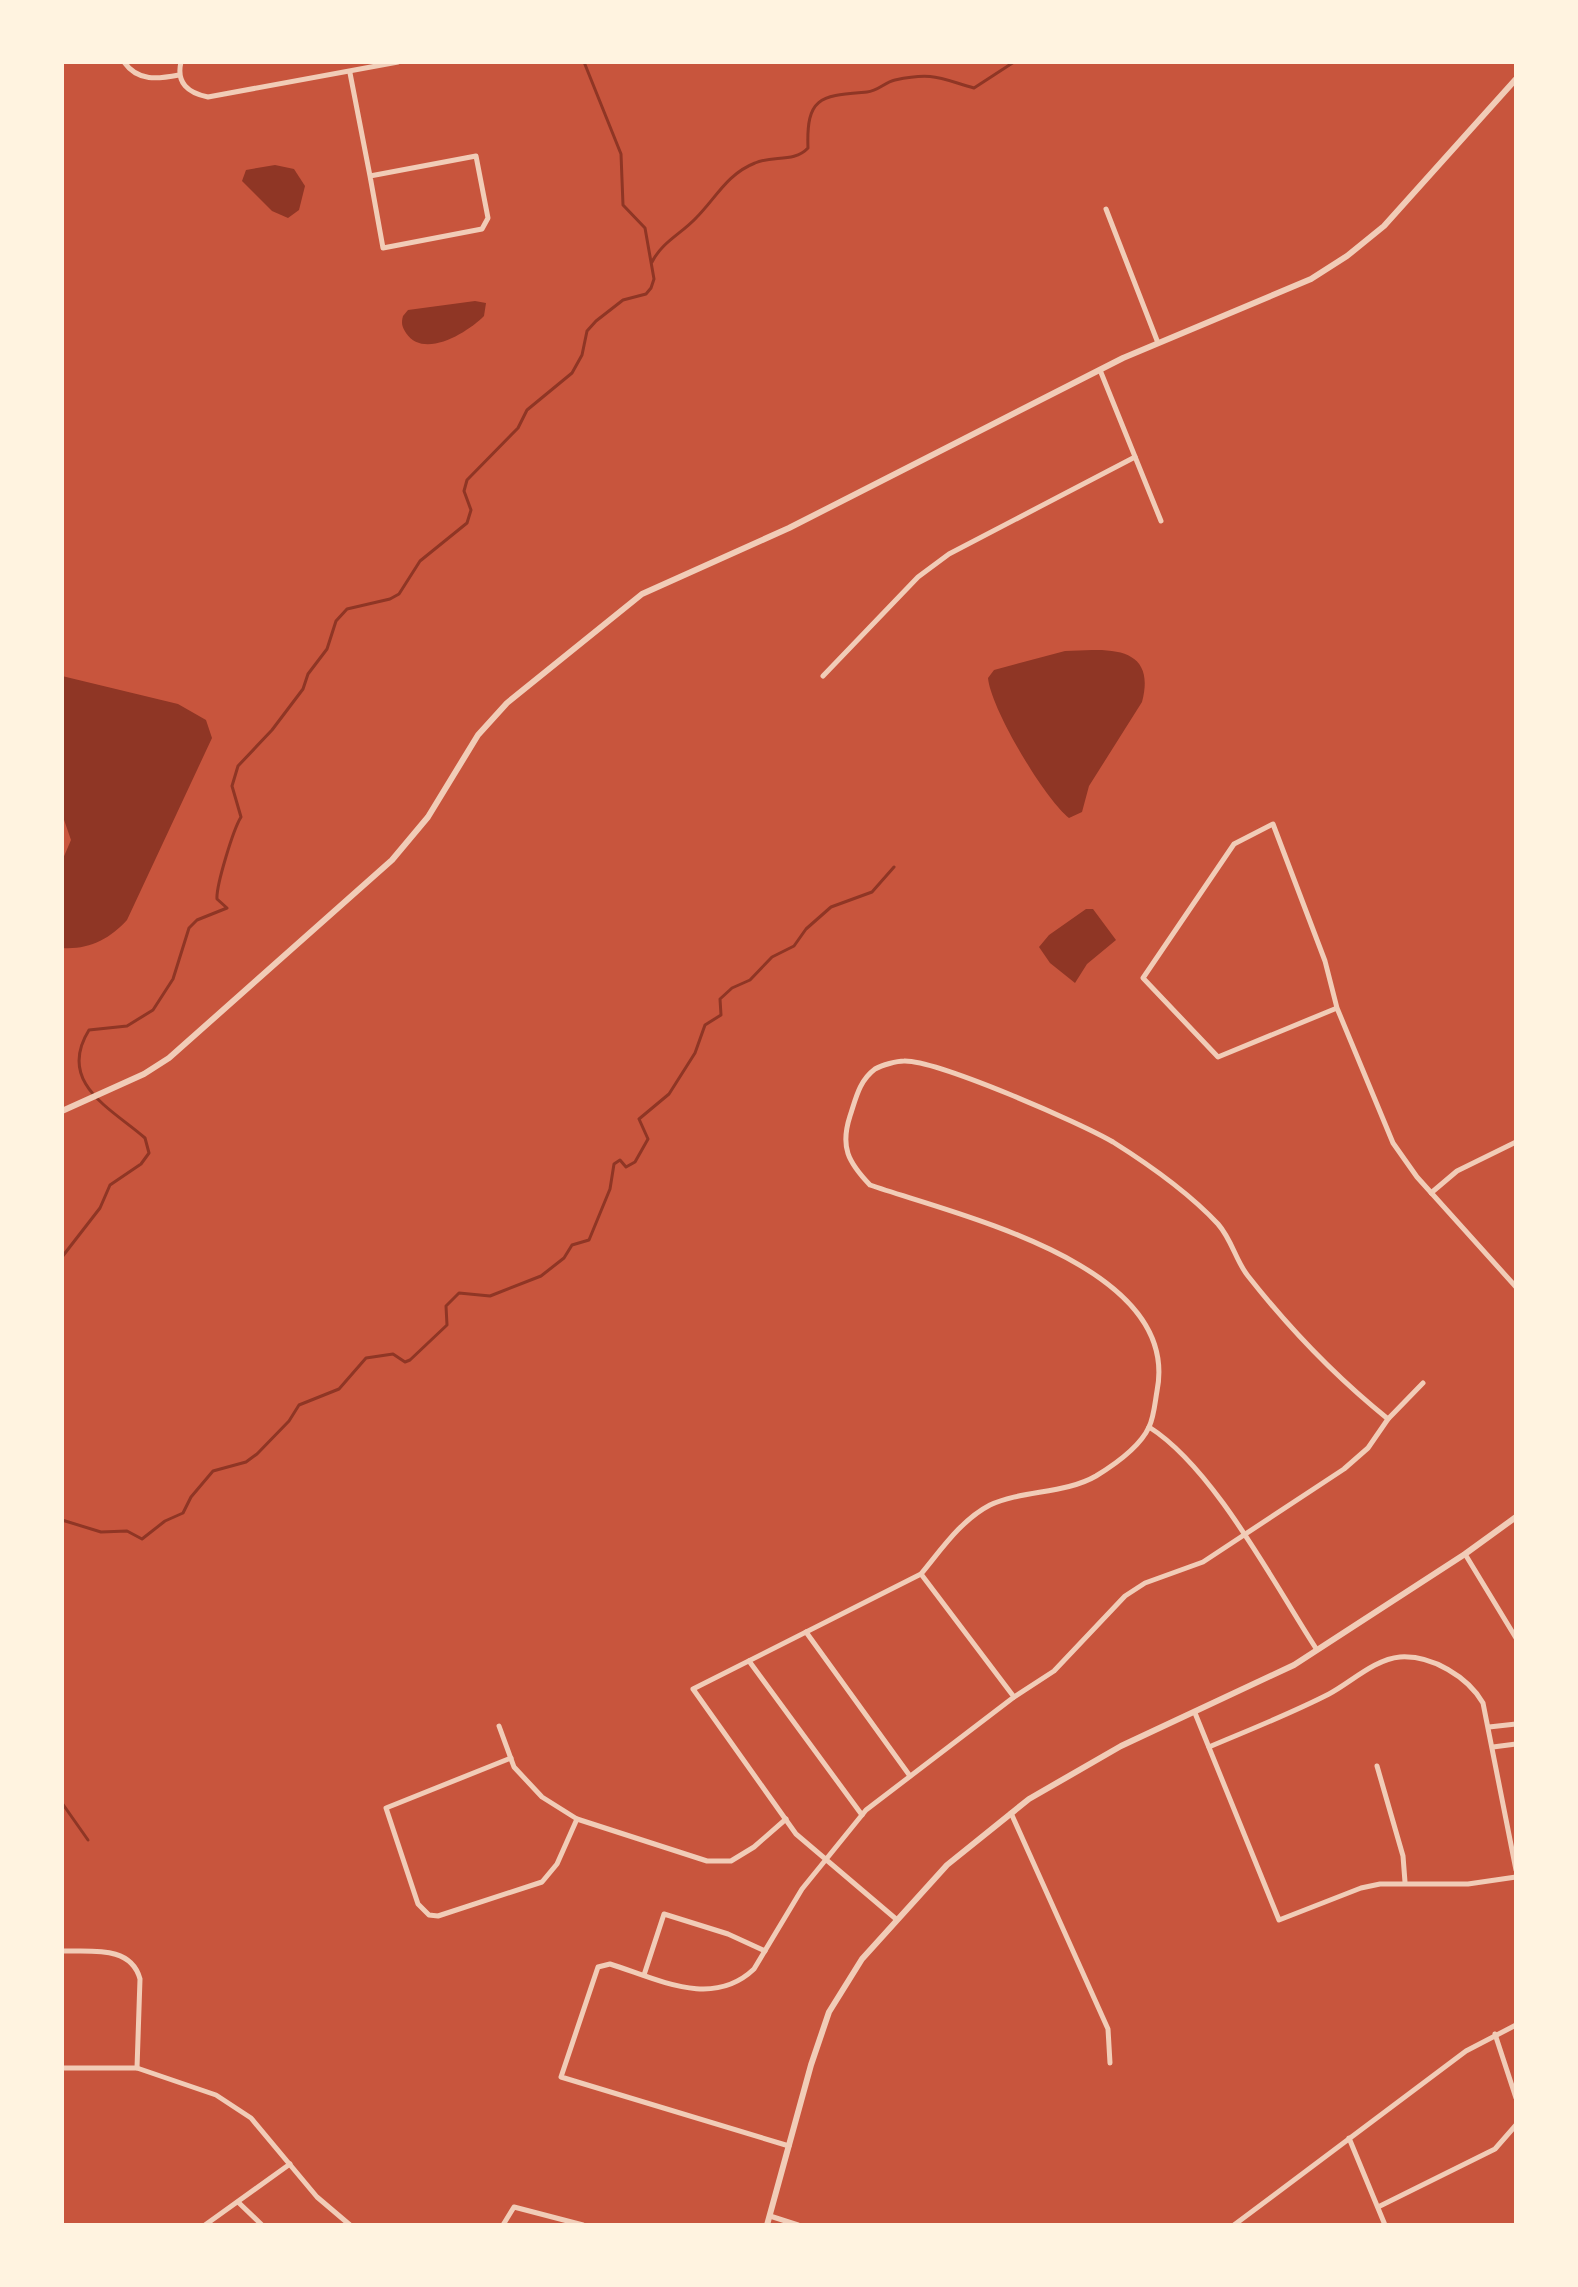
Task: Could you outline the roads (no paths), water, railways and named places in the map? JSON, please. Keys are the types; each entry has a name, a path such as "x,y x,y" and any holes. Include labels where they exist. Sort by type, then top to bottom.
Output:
{"street":[{"path":"124,62 146,78 179,75"},
{"path":"181,62 179,75 189,90 208,97 398,62"},
{"path":"350,73 383,248 482,229 488,218 476,156 370,176"},
{"path":"62,1111 144,1074 184,1047 364,888 428,817 478,735 507,703 642,594 877,485 1100,370 1158,343 1293,289 1347,256 1403,206 1516,79"},
{"path":"1106,209 1158,343"},
{"path":"1100,370 1161,521"},
{"path":"823,676 918,577 949,554 1135,457"},
{"path":"1337,1008 1218,1057 1143,978 1234,844 1273,824 1325,961 1337,1008 1388,1134 1431,1193 1516,1287"},
{"path":"896,1919 796,1834 693,1689 921,1574 959,1528 990,1505 1093,1478 1123,1458 1149,1427 1158,1383 1154,1342 1138,1313 1117,1289 1054,1250 870,1185 854,1168 843,1138 860,1084 877,1068 904,1060 930,1066 1076,1122 1114,1143 1218,1224 1234,1246 1245,1273 1265,1296 1358,1395 1388,1419"},
{"path":"1431,1193 1457,1171 1516,1142"},
{"path":"789,2146 561,2077 598,1967 610,1964 694,1991 721,1989 743,1979 765,1951 802,1889 862,1815 1014,1697 1054,1671 1125,1596 1155,1579 1203,1562 1344,1469 1368,1448 1388,1419 1423,1383"},
{"path":"1149,1427 1172,1441 1207,1480 1317,1650"},
{"path":"767,2225 829,2012 849,1977 896,1919 947,1865 1011,1812 1121,1746 1257,1685 1317,1650 1465,1554 1516,1517"},
{"path":"1465,1554 1516,1638"},
{"path":"921,1574 1014,1697"},
{"path":"806,1632 910,1776"},
{"path":"1209,1747 1317,1700 1381,1663 1402,1657 1431,1664 1468,1681 1483,1703 1516,1870"},
{"path":"749,1661 862,1815"},
{"path":"1195,1713 1279,1920 1361,1888 1405,1882 1468,1884 1516,1877"},
{"path":"1489,1727 1516,1724"},
{"path":"499,1726 514,1767 542,1797 577,1819 707,1861 731,1861 754,1847 786,1819"},
{"path":"1493,1747 1516,1744"},
{"path":"511,1758 386,1808 418,1904 429,1915 438,1916 542,1882 557,1864 577,1819"},
{"path":"1377,1766 1403,1856 1405,1882"},
{"path":"1011,1812 1108,2029 1110,2063"},
{"path":"644,1975 664,1914 728,1934 765,1951"},
{"path":"62,1951 118,1953 137,1968 140,1979 137,2068"},
{"path":"1234,2225 1466,2051 1516,2025"},
{"path":"1495,2034 1516,2098"},
{"path":"62,2068 137,2068 200,2087 233,2105 271,2138 328,2208 350,2225"},
{"path":"1378,2207 1495,2149 1516,2125"},
{"path":"1349,2138 1385,2225"},
{"path":"205,2225 290,2164"},
{"path":"238,2202 262,2225"},
{"path":"503,2225 514,2207 583,2225"},
{"path":"770,2216 798,2225"}],"waterway":[{"path":"62,1257 100,1208 110,1185 141,1164 149,1153 145,1138 92,1093 79,1065 81,1049 89,1030 127,1026 153,1010 173,979 189,928 197,920 227,908 217,899 217,892 241,817 232,786 238,766 272,730 303,689 308,674 327,649 336,621 347,609 399,594 420,561 467,523 471,510 464,491 467,480 518,428 527,410 572,373 582,355 587,331 596,321 623,300 646,294 651,288 654,279 645,228 623,205 621,154 584,62"},
{"path":"652,262 661,249 696,218 737,173 755,163 796,156 808,148 810,117 820,102 839,95 871,91 891,81 918,76 936,77 974,88 1014,62"},
{"path":"62,1520 101,1532 127,1531 142,1539 165,1521 183,1513 191,1497 213,1471 246,1462 257,1454 289,1421 299,1405 339,1389 366,1358 393,1354 405,1362 410,1360 447,1325 446,1306 459,1293 490,1296 541,1276 564,1258 572,1245 589,1240 610,1189 614,1164 620,1160 626,1167 635,1162 648,1139 639,1119 669,1094 695,1053 705,1025 721,1015 720,999 732,988 750,980 772,957 794,946 806,929 831,907 872,892 894,867"},
{"path":"62,1803 88,1840"}]}
